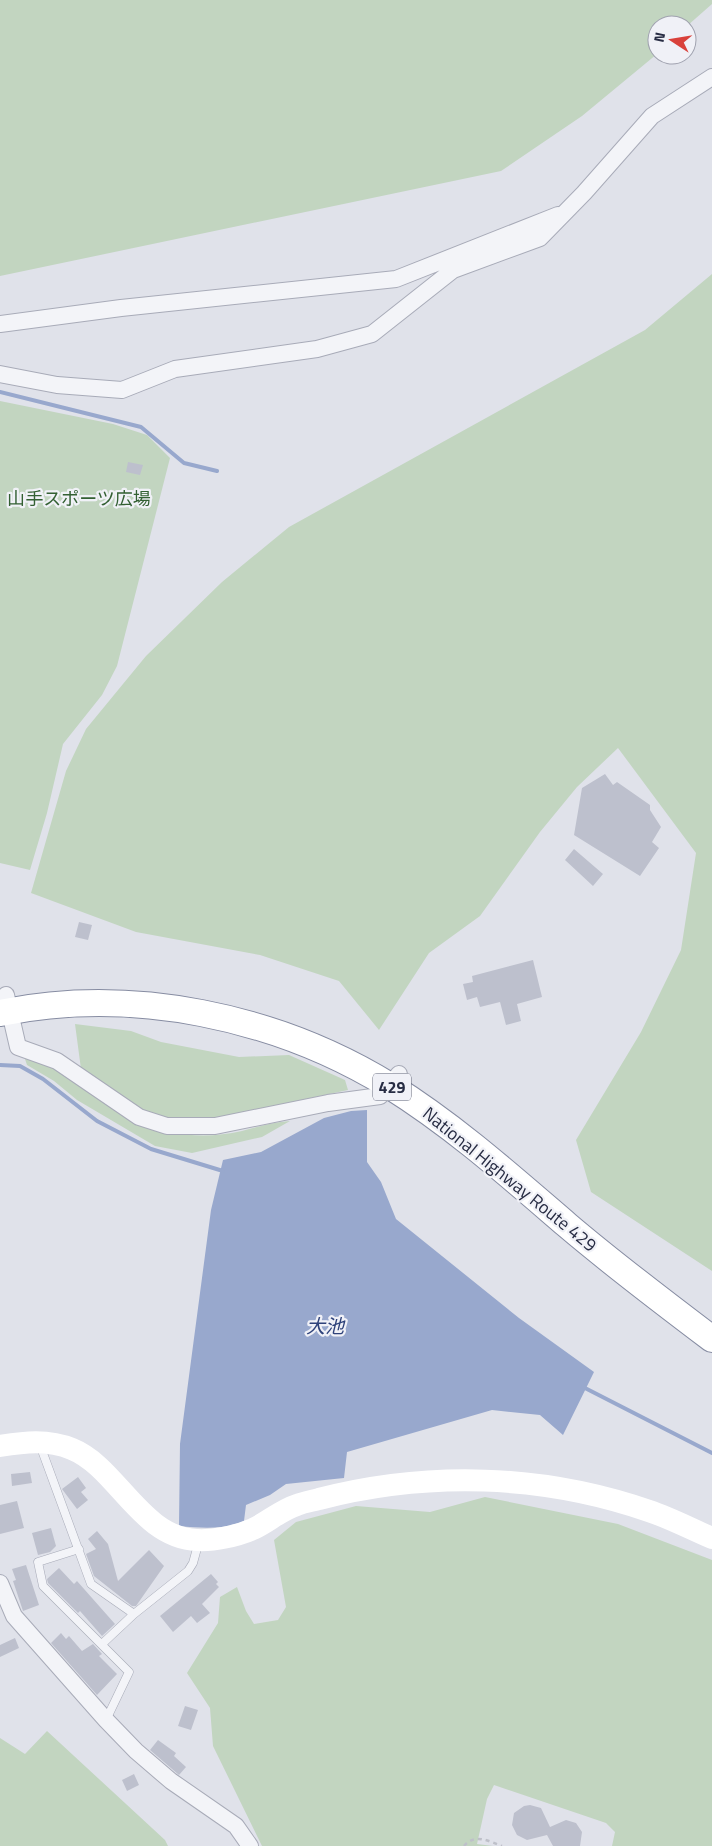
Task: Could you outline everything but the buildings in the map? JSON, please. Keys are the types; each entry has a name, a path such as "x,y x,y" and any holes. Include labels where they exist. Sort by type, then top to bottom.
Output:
{"highway":[{"name":"National Highway Route 429","path":"4,1004 40,989 91,987 158,991 223,1002 310,1028 360,1052 569,1226 712,1339"},
{"name":"National Highway Route 429","path":"395,1080 473,1126 676,1295 712,1320"}],"main road":[{"path":"0,1446 39,1442 74,1449 91,1461 161,1528 177,1535 200,1540 217,1539 251,1530 296,1505 350,1491 422,1481 488,1479 550,1486 607,1498 650,1511 712,1538"}],"street":[{"path":"0,374 58,385 122,390 176,369 317,349 372,334 453,270 540,238 584,193 661,107 712,77"},
{"path":"0,324 121,308 396,279 563,214"},
{"path":"4,1004 18,1047 57,1061 139,1117 167,1126 215,1126 328,1103 380,1096 395,1080"},
{"path":"0,1583 14,1616 106,1720 136,1751 171,1781 236,1826 250,1846"}],"lane":[{"path":"39,1442 80,1549 91,1584 134,1614"},
{"path":"102,1644 134,1614 188,1570 193,1563 200,1540"},
{"path":"80,1549 38,1562 43,1586 129,1672 106,1720"}],"path":[{"path":"464,1846 469,1841 478,1838 502,1846"}],"green space":[{"path":"0,0 712,0 712,4 697,17 697,15 647,15 647,62 582,116 501,171 0,276"},
{"path":"712,274 712,1271 591,1192 576,1140 641,1032 681,950 696,853 618,748 577,787 540,832 480,916 429,953 379,1030 339,981 260,955 136,932 31,893 66,771 86,729 146,656 222,582 289,527 645,330"},
{"name":"山手スポーツ広場","path":"0,401 113,424 147,435 170,458 117,666 102,695 63,744 47,813 30,870 0,863"},
{"path":"75,1024 131,1031 161,1042 239,1057 289,1055 345,1080 348,1090 202,1121 170,1120 141,1111 81,1069"},
{"path":"25,1059 38,1061 53,1067 128,1118 153,1128 178,1134 216,1135 290,1121 262,1137 192,1153 155,1146 77,1100 54,1081 27,1065"},
{"path":"485,1497 618,1524 712,1560 712,1846 612,1846 615,1832 606,1823 494,1785 487,1799 477,1844 493,1846 262,1846 213,1746 210,1708 187,1673 218,1623 220,1597 237,1587 246,1611 254,1624 278,1620 286,1607 274,1540 296,1522 356,1506 430,1512"},
{"path":"47,1731 165,1840 168,1846 0,1846 0,1738 25,1754"}],"water":[{"name":"大池","path":"367,1110 367,1162 381,1182 396,1219 519,1318 594,1372 563,1435 540,1415 492,1410 347,1452 344,1478 286,1484 270,1495 246,1505 244,1521 236,1524 204,1528 179,1526 180,1444 211,1210 223,1160 261,1152 324,1118 351,1111"}],"waterway":[{"path":"0,392 141,427 184,463 217,471"},
{"path":"0,1065 20,1066 43,1079 97,1121 151,1149 223,1171"},
{"path":"583,1387 712,1453"}]}
